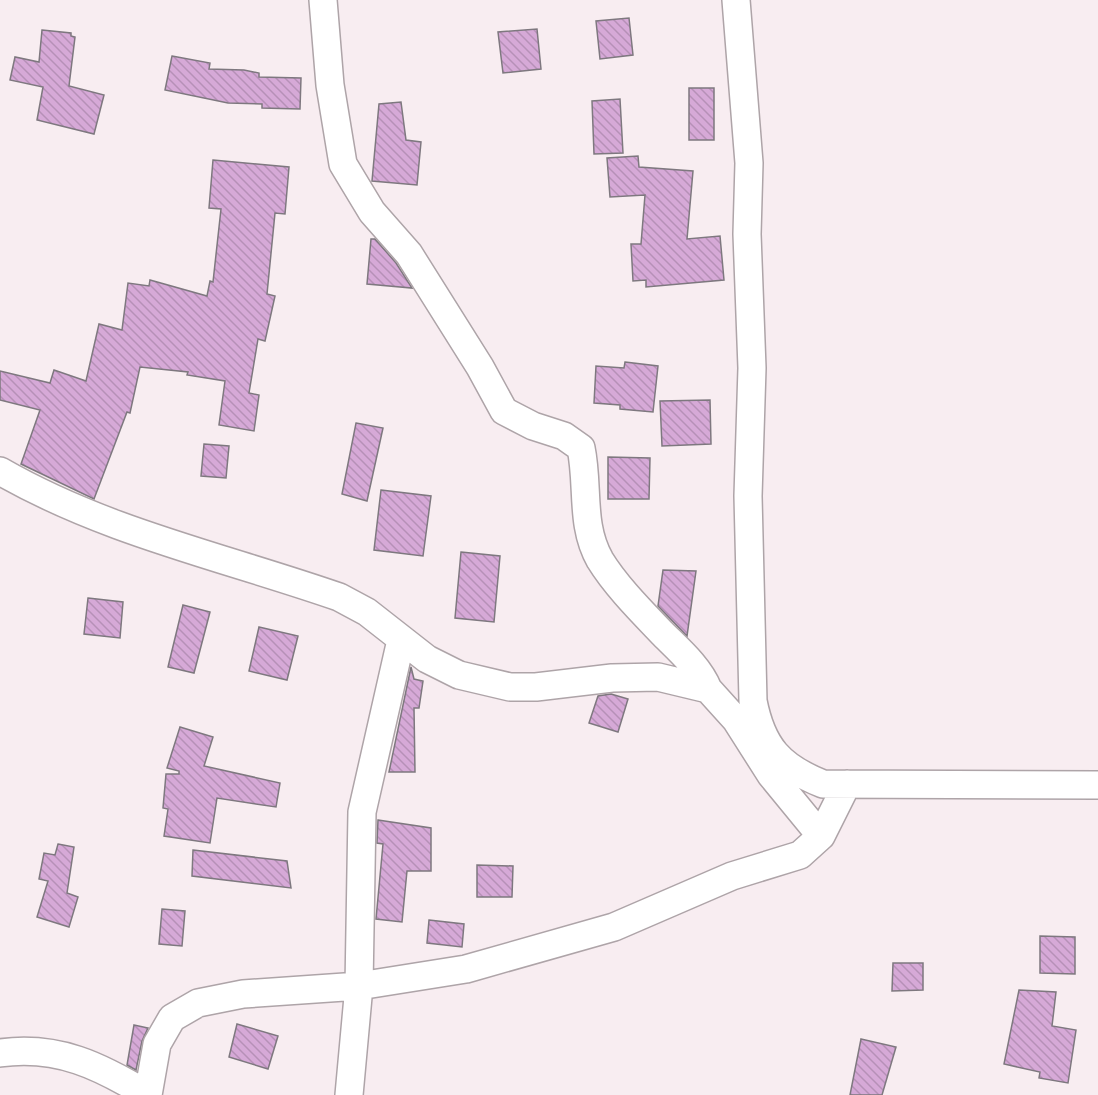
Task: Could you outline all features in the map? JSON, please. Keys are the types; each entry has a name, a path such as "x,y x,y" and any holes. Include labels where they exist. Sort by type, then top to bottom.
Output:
{"street":[{"path":"323,0 330,85 343,164 372,212 409,254 480,367 504,411 533,426 564,436 581,448 585,468 585,513 600,559 643,614 698,672 708,689 736,720 771,775 821,836"},
{"path":"745,0 736,0 749,163 747,234 752,368 748,496 753,701 758,727 776,754 796,773 823,784 1098,785"},
{"path":"0,471 73,508 133,532 339,597 367,612 427,659 459,675 510,687 536,687 612,678 658,677 708,689"},
{"path":"349,1095 359,987 362,812 401,640"},
{"path":"0,1053 26,1050 48,1052 80,1060 112,1073 148,1095 157,1044 172,1018 198,1003 243,994 359,987 466,969 614,927 732,876 801,855 821,836 847,784"}],"building":[{"path":"629,18 633,55 600,59 596,21"},
{"path":"537,29 541,69 503,73 498,32"},
{"path":"42,30 71,33 71,36 75,37 69,86 104,95 94,134 37,120 43,87 10,80 15,57 39,62"},
{"path":"172,56 210,63 209,69 244,70 259,73 259,77 301,78 300,109 262,108 262,104 228,103 165,90"},
{"path":"689,88 714,88 714,140 689,140"},
{"path":"620,99 623,153 594,154 592,101"},
{"path":"401,102 406,140 421,142 417,185 372,181 379,104"},
{"path":"638,156 639,167 693,171 687,239 720,236 724,280 646,287 646,280 633,281 631,244 641,244 645,195 610,197 607,158"},
{"path":"213,160 289,167 285,214 275,213 267,294 275,296 265,341 258,339 249,393 259,395 254,431 219,425 225,381 187,375 188,372 140,367 130,413 127,412 94,499 21,464 40,410 0,400 0,371 50,383 54,370 86,381 99,324 122,330 128,283 149,286 150,280 207,296 210,281 213,282 221,209 209,208"},
{"path":"371,239 375,239 396,263 412,288 367,284"},
{"path":"625,362 658,366 653,412 620,409 620,405 594,403 596,366 624,368"},
{"path":"710,400 711,444 662,446 660,401"},
{"path":"356,423 383,428 367,501 342,494"},
{"path":"204,444 229,446 226,478 201,476"},
{"path":"608,457 650,458 649,499 608,499"},
{"path":"381,490 431,496 423,556 374,550"},
{"path":"461,552 500,556 494,622 455,618"},
{"path":"663,570 696,571 687,636 658,606"},
{"path":"88,598 123,602 120,638 84,634"},
{"path":"183,605 210,612 194,673 168,667"},
{"path":"259,627 298,636 287,680 249,671"},
{"path":"411,667 414,679 423,681 419,708 414,708 415,772 389,772"},
{"path":"611,694 628,699 618,732 589,723 598,696"},
{"path":"180,727 213,737 204,766 280,783 276,807 217,798 210,843 164,836 168,809 163,808 166,774 179,774 179,771 167,768"},
{"path":"378,820 431,828 431,871 407,871 402,922 376,919 383,844 377,843"},
{"path":"58,844 74,847 67,893 78,897 69,927 37,917 48,881 39,879 44,853 55,855"},
{"path":"193,850 287,861 291,888 192,876"},
{"path":"477,865 513,866 512,897 477,897"},
{"path":"162,909 185,911 182,946 159,944"},
{"path":"429,920 464,924 462,947 427,943"},
{"path":"1040,936 1075,937 1075,974 1040,973"},
{"path":"893,963 923,963 923,990 892,991"},
{"path":"1019,990 1056,992 1052,1026 1076,1030 1068,1083 1039,1078 1040,1072 1004,1064"},
{"path":"237,1024 278,1036 268,1069 229,1057"},
{"path":"134,1025 148,1028 142,1041 136,1070 127,1065"},
{"path":"861,1039 896,1047 882,1095 850,1095"}]}
